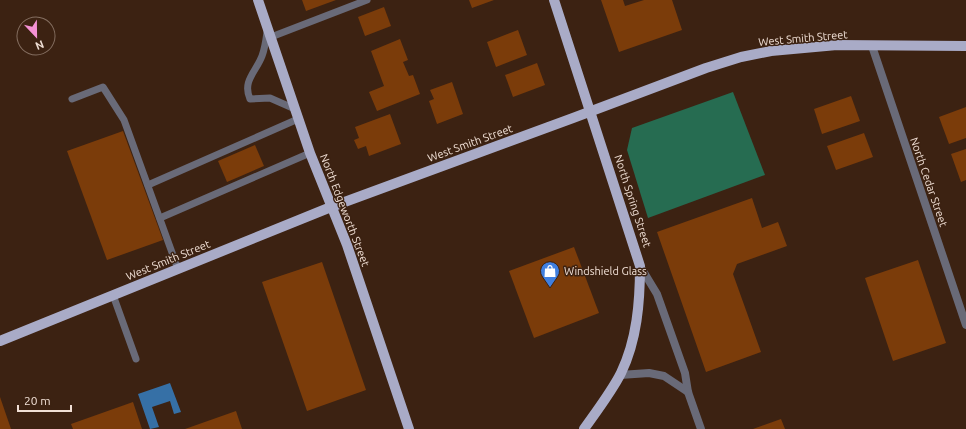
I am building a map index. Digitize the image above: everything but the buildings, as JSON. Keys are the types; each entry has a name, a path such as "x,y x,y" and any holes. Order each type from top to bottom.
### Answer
{"main road":[{"name":"North Edgeworth Street","path":"258,0 310,153 347,245 409,429"},
{"name":"North Spring Street","path":"554,0 640,266"},
{"name":"West Smith Street","path":"0,341 331,207 706,68 741,57 772,50 837,45 966,46"},
{"path":"584,429 620,374 628,357 637,323 640,266"}],"street":[{"name":"North Cedar Street","path":"872,46 966,325"},
{"name":"North Spring Street","path":"640,266 657,294 685,373 688,392 700,429"},
{"path":"620,374 649,373 664,376 688,392"}],"lane":[{"path":"271,37 367,0"},
{"path":"267,26 266,43 262,57 248,83 247,92 250,99 270,98 295,109"},
{"path":"72,99 104,87 124,120 178,269"},
{"path":"148,186 298,119"},
{"path":"160,218 310,153"},
{"path":"113,295 136,359"}],"green space":[{"path":"733,92 765,175 648,218 627,150 632,128"}],"water":[{"path":"170,383 181,412 174,414 170,401 152,407 159,427 150,429 138,394"}],"place":[{"name":"Windshield Glass","path":"550,288"}]}
